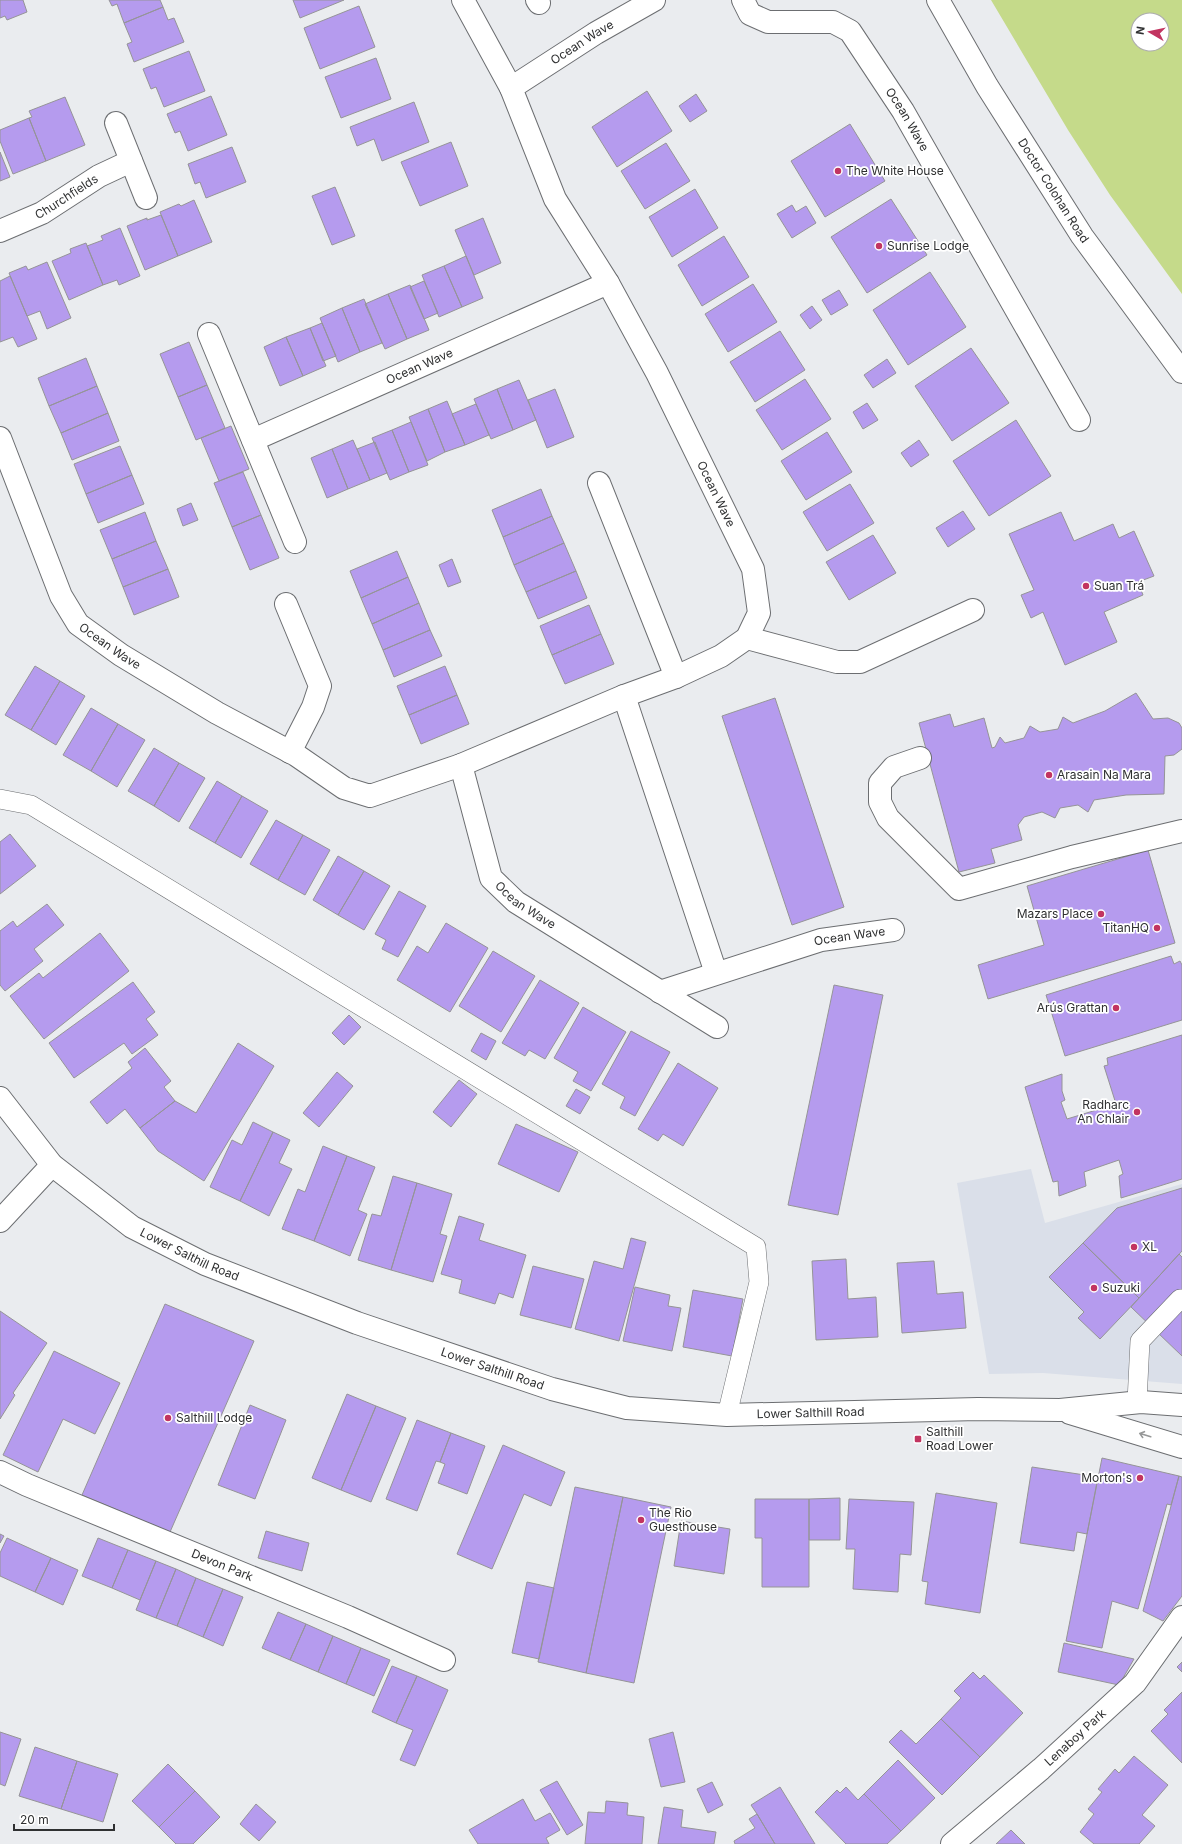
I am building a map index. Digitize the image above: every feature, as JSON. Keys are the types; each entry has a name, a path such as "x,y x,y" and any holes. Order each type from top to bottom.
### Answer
{"street":[{"name":"Ocean Wave","path":"0,438 6,468 61,596 78,624 121,655 217,713 290,752 344,788 370,796 461,765 624,696 676,677 721,656 747,638 759,613 753,569 657,373 608,283 555,199 511,88 463,0"},
{"name":"Ocean Wave","path":"511,88 596,33 654,0"},
{"name":"Ocean Wave","path":"743,0 750,14 768,22 833,22 850,31 903,110 1079,420"},
{"name":"Doctor Colohan Road","path":"938,0 987,86 1082,236 1182,372"},
{"path":"116,123 146,198"},
{"name":"Churchfields","path":"0,231 42,213 99,176 131,161"},
{"name":"Ocean Wave","path":"253,440 608,283"},
{"path":"209,334 295,542"},
{"path":"599,483 676,677"},
{"path":"286,604 320,686 313,707 290,752"},
{"path":"747,638 837,662 860,662 972,610"},
{"path":"624,696 716,973"},
{"path":"920,758 894,767 880,783 880,802 888,818 959,889 1072,857 1182,831"},
{"name":"Ocean Wave","path":"461,765 491,878 516,902 717,1028"},
{"name":"Ocean Wave","path":"660,992 821,940 892,930"},
{"name":"Lower Salthill Road","path":"0,1098 52,1165 132,1227 205,1264 357,1323 552,1389 627,1408 727,1415 978,1409 1060,1410 1138,1402 1182,1406"},
{"path":"0,1220 52,1165"},
{"name":"Lower Salthill Road","path":"1060,1410 1182,1447"},
{"name":"Devon Park","path":"0,1472 27,1485 348,1618 444,1660"},
{"name":"Lenaboy Park","path":"952,1844 1041,1769 1135,1683 1182,1617"}],"lane":[{"path":"0,799 31,805 756,1247 759,1282 727,1415"},
{"path":"1138,1402 1140,1341 1180,1299 1182,1299"}],"shaded area":[{"path":"1031,1169 1045,1223 1182,1184 1182,1384 1043,1373 989,1374 957,1183"}],"green space":[{"path":"991,0 1182,0 1182,294 1110,195 1068,130"}],"building":[{"path":"0,0 23,0 27,12 7,20 5,16 0,18"},
{"path":"109,0 160,0 163,7 124,23 117,4 112,6"},
{"path":"293,0 344,0 300,18"},
{"path":"359,6 375,47 320,69 304,28"},
{"path":"163,7 168,20 174,18 184,42 134,62 127,44 132,42 124,23"},
{"path":"189,51 205,91 164,107 156,87 151,89 143,69"},
{"path":"376,58 391,99 341,118 325,77"},
{"path":"647,91 672,131 617,167 592,127"},
{"path":"696,94 707,111 690,122 679,106"},
{"path":"211,96 227,135 188,151 180,131 175,133 167,114"},
{"path":"65,97 85,145 46,161 29,118 32,117 29,111"},
{"path":"414,102 429,142 382,161 374,139 357,146 350,127"},
{"path":"29,118 46,161 13,174 0,141 0,130"},
{"name":"The White House","path":"850,124 885,181 825,217 791,161"},
{"path":"451,142 468,186 420,206 401,162"},
{"path":"666,143 690,181 645,209 621,171"},
{"path":"232,147 246,182 206,198 200,182 195,184 188,164"},
{"path":"0,152 10,177 0,181"},
{"path":"335,187 355,236 332,245 312,196"},
{"path":"695,189 718,228 672,257 649,217"},
{"name":"Sunrise Lodge","path":"891,199 927,255 867,293 831,237"},
{"path":"194,200 212,242 178,256 160,212 179,204 181,206"},
{"path":"792,205 796,212 806,206 816,223 792,238 777,214"},
{"path":"161,215 178,256 145,270 127,226 147,218 147,220"},
{"path":"483,218 501,263 474,275 455,230"},
{"path":"120,228 140,276 119,285 117,280 103,285 87,246 103,240 101,236"},
{"path":"724,236 749,277 702,306 678,265"},
{"path":"86,243 103,285 69,300 52,261 71,253 70,249"},
{"path":"466,256 483,298 462,307 444,266"},
{"path":"47,262 71,318 47,329 40,311 27,316 9,273 26,266 28,270"},
{"path":"444,266 462,307 439,317 422,275"},
{"path":"930,272 966,327 908,365 873,310"},
{"path":"10,276 37,339 18,347 13,337 0,342 0,281"},
{"path":"424,281 438,313 424,319 410,287"},
{"path":"753,284 777,322 728,352 705,314"},
{"path":"410,285 429,330 407,339 388,294"},
{"path":"839,290 848,305 831,315 822,300"},
{"path":"388,294 407,339 385,349 365,304"},
{"path":"364,299 382,343 360,352 342,308"},
{"path":"812,306 822,320 810,329 800,315"},
{"path":"342,308 360,352 338,362 320,318"},
{"path":"322,323 336,356 323,361 310,328"},
{"path":"310,328 326,366 303,376 286,337"},
{"path":"780,331 805,370 755,402 730,362"},
{"path":"286,337 303,376 280,386 264,347"},
{"path":"189,342 207,385 178,397 160,354"},
{"path":"971,348 1009,403 952,441 915,386"},
{"path":"86,358 97,386 49,406 38,378"},
{"path":"887,359 896,373 873,388 864,375"},
{"path":"805,379 831,419 782,450 756,410"},
{"path":"519,380 536,420 513,430 497,389"},
{"path":"207,385 225,428 196,440 178,397"},
{"path":"97,386 108,413 61,433 49,406"},
{"path":"497,389 513,430 491,439 474,399"},
{"path":"555,389 574,437 547,448 528,400"},
{"path":"447,401 465,445 445,452 428,409"},
{"path":"867,403 878,420 863,429 853,412"},
{"path":"476,404 489,435 465,445 452,414"},
{"path":"428,409 445,452 427,461 409,417"},
{"path":"108,413 119,441 72,460 61,433"},
{"path":"1016,420 1051,476 989,516 953,461"},
{"path":"411,422 428,465 409,472 392,430"},
{"path":"231,426 249,469 219,481 201,438"},
{"path":"392,430 409,472 390,480 372,438"},
{"path":"827,432 852,472 806,500 781,461"},
{"path":"353,440 370,480 348,489 332,449"},
{"path":"919,440 929,455 911,467 901,453"},
{"path":"375,442 387,473 370,480 357,449"},
{"path":"120,446 132,475 86,494 74,464"},
{"path":"332,449 348,489 327,498 311,458"},
{"path":"243,472 261,515 232,527 214,483"},
{"path":"132,475 144,504 98,523 86,494"},
{"path":"850,484 874,523 827,551 803,512"},
{"path":"541,489 552,516 503,537 492,510"},
{"path":"191,503 198,520 183,526 177,509"},
{"path":"963,511 975,529 948,547 936,528"},
{"path":"145,512 156,541 112,559 100,530"},
{"name":"Suan Trá","path":"1061,512 1074,541 1113,524 1119,538 1134,531 1154,576 1138,582 1143,595 1104,612 1117,642 1065,665 1043,612 1031,618 1021,595 1034,590 1009,534"},
{"path":"261,515 279,558 250,570 232,527"},
{"path":"552,516 564,543 514,565 503,537"},
{"path":"873,535 896,573 849,600 826,562"},
{"path":"156,541 168,569 123,587 112,559"},
{"path":"564,543 576,571 526,592 514,565"},
{"path":"397,551 408,577 361,598 350,571"},
{"path":"452,559 461,582 448,587 439,565"},
{"path":"168,569 179,597 134,615 123,587"},
{"path":"576,571 587,598 538,619 526,592"},
{"path":"408,577 419,603 372,624 361,598"},
{"path":"419,603 430,630 383,650 372,624"},
{"path":"589,605 601,634 552,655 540,626"},
{"path":"430,630 442,656 394,677 383,650"},
{"path":"601,634 614,664 565,684 552,655"},
{"path":"35,666 60,681 31,730 5,715"},
{"path":"445,666 457,695 409,715 397,686"},
{"path":"60,681 85,696 56,745 31,730"},
{"name":"Arasain Na Mara","path":"1136,693 1153,719 1168,718 1179,723 1182,728 1182,749 1174,755 1165,756 1164,794 1126,795 1094,800 1088,812 1078,805 1060,808 1055,818 1042,812 1024,817 1018,825 1022,840 991,849 995,863 959,872 919,723 950,714 954,727 984,718 992,748 995,747 1000,737 1005,743 1024,738 1030,726 1040,732 1058,729 1063,717 1073,723 1105,711"},
{"path":"457,695 469,724 421,744 409,715"},
{"path":"775,698 844,907 792,925 722,716"},
{"path":"91,708 118,724 91,771 63,755"},
{"path":"118,724 145,740 117,787 91,771"},
{"path":"154,748 179,763 154,806 128,791"},
{"path":"179,763 205,778 179,822 154,806"},
{"path":"217,781 242,796 215,843 189,828"},
{"path":"242,796 268,811 241,858 215,843"},
{"path":"276,820 303,835 278,880 250,864"},
{"path":"10,834 36,866 0,894 0,842"},
{"path":"303,835 330,850 305,895 278,880"},
{"name":"Mazars Place","path":"1148,850 1175,943 988,999 978,965 1044,945 1027,886"},
{"path":"338,856 364,871 338,915 313,900"},
{"path":"364,871 390,886 364,930 338,915"},
{"path":"399,891 426,906 398,957 382,949 386,940 375,934"},
{"path":"47,904 64,925 34,949 43,961 5,991 0,985 0,931 13,921 17,927"},
{"path":"446,923 488,948 450,1012 397,980 417,946 428,953"},
{"path":"100,933 129,971 44,1039 10,996 39,973 43,978"},
{"path":"493,951 535,976 501,1032 459,1006"},
{"name":"Arús Grattan","path":"1171,956 1174,964 1180,961 1182,965 1182,1020 1065,1056 1046,995"},
{"path":"540,980 579,1003 545,1059 529,1050 525,1056 502,1043"},
{"path":"133,982 155,1012 146,1019 158,1035 132,1054 124,1043 74,1078 49,1043"},
{"path":"834,985 883,995 838,1215 788,1205"},
{"path":"583,1007 626,1032 591,1091 573,1081 578,1072 554,1058"},
{"path":"349,1015 361,1027 344,1045 332,1033"},
{"path":"631,1031 670,1052 635,1116 620,1108 625,1097 602,1084"},
{"path":"481,1033 496,1041 486,1060 471,1051"},
{"name":"Radharc An Chlair","path":"1182,1035 1182,1179 1121,1198 1119,1176 1123,1174 1119,1160 1084,1172 1086,1186 1059,1196 1058,1181 1053,1182 1025,1087 1062,1074 1062,1091 1065,1100 1061,1102 1067,1119 1116,1104 1104,1066 1108,1065 1107,1058"},
{"path":"238,1043 274,1066 204,1181 158,1151 140,1128 175,1101 196,1113"},
{"path":"145,1048 171,1081 164,1087 175,1101 140,1128 125,1109 107,1124 90,1102 132,1068 128,1062"},
{"path":"678,1063 718,1088 683,1146 663,1134 658,1141 638,1129"},
{"path":"337,1072 353,1086 319,1127 303,1113"},
{"path":"459,1080 477,1094 451,1127 433,1112"},
{"path":"576,1089 590,1097 580,1114 566,1106"},
{"path":"253,1122 273,1132 240,1201 210,1187 232,1140 242,1145"},
{"path":"516,1124 578,1152 559,1192 498,1164"},
{"path":"273,1132 290,1140 279,1163 292,1169 269,1216 240,1201"},
{"path":"323,1146 347,1156 314,1241 282,1229 298,1189 305,1192"},
{"path":"347,1156 375,1167 358,1210 367,1214 350,1256 314,1241"},
{"path":"393,1176 417,1183 391,1270 358,1260 372,1214 381,1216"},
{"path":"417,1183 452,1194 440,1234 447,1236 433,1282 391,1270"},
{"name":"XL","path":"1182,1188 1182,1251 1139,1298 1083,1243 1117,1208"},
{"path":"459,1216 484,1224 479,1240 526,1255 513,1298 499,1293 495,1304 459,1293 462,1280 441,1274"},
{"path":"631,1238 646,1242 619,1341 575,1329 594,1261 623,1269"},
{"name":"Suzuki","path":"1083,1243 1139,1298 1100,1339 1078,1318 1084,1312 1049,1277"},
{"path":"1179,1254 1182,1257 1182,1356 1131,1307"},
{"path":"846,1259 848,1299 876,1297 878,1337 816,1340 812,1261"},
{"path":"934,1261 937,1294 963,1292 966,1328 902,1333 897,1263"},
{"path":"533,1266 584,1279 571,1328 520,1315"},
{"path":"635,1287 670,1295 668,1306 681,1308 672,1351 623,1341"},
{"path":"693,1290 743,1299 732,1356 683,1347"},
{"name":"Salthill Lodge","path":"165,1304 254,1341 170,1532 82,1495"},
{"path":"0,1311 47,1343 13,1393 15,1395 0,1419"},
{"path":"54,1351 120,1383 95,1434 63,1419 38,1472 3,1455"},
{"path":"347,1394 376,1406 341,1490 312,1478"},
{"path":"250,1405 286,1420 255,1499 218,1485"},
{"path":"376,1406 406,1418 371,1502 341,1490"},
{"path":"417,1420 451,1433 440,1462 436,1461 417,1511 386,1499"},
{"path":"451,1433 485,1446 467,1494 438,1483 445,1464 440,1462"},
{"path":"503,1445 565,1472 551,1506 524,1494 492,1569 457,1554"},
{"path":"1102,1458 1179,1476 1171,1505 1167,1504 1138,1609 1112,1601 1102,1648 1066,1641"},
{"path":"1032,1467 1098,1477 1087,1534 1077,1532 1074,1551 1020,1543"},
{"path":"1179,1476 1182,1477 1182,1596 1163,1621 1143,1611"},
{"path":"575,1487 623,1497 586,1673 538,1662"},
{"path":"936,1493 997,1503 980,1613 925,1604 928,1582 922,1581"},
{"path":"623,1497 671,1507 634,1683 586,1673"},
{"path":"840,1498 840,1540 809,1540 809,1499"},
{"path":"755,1499 809,1499 809,1587 762,1587 762,1538 755,1538"},
{"path":"849,1499 914,1502 911,1555 900,1554 898,1592 853,1589 855,1549 846,1549"},
{"path":"681,1521 730,1529 724,1574 674,1566"},
{"path":"266,1531 309,1543 302,1571 258,1558"},
{"path":"0,1534 4,1536 0,1543"},
{"path":"7,1538 51,1558 35,1592 0,1576 0,1553"},
{"path":"98,1538 128,1550 112,1588 82,1576"},
{"path":"128,1550 156,1561 140,1600 112,1588"},
{"path":"51,1558 78,1570 63,1605 35,1592"},
{"path":"156,1561 176,1569 156,1618 136,1610"},
{"path":"176,1569 196,1578 177,1626 156,1618"},
{"path":"196,1578 223,1589 203,1637 177,1626"},
{"path":"527,1582 554,1588 539,1659 512,1653"},
{"path":"223,1589 243,1597 223,1646 203,1637"},
{"path":"278,1612 306,1624 290,1660 262,1648"},
{"path":"306,1624 333,1636 318,1672 290,1660"},
{"path":"333,1636 361,1648 346,1684 318,1672"},
{"path":"1064,1643 1134,1659 1119,1685 1058,1672"},
{"path":"361,1648 390,1660 374,1696 346,1684"},
{"path":"1182,1662 1182,1672 1177,1667"},
{"path":"392,1666 417,1676 396,1723 372,1712"},
{"path":"973,1672 980,1679 984,1675 1023,1713 980,1757 941,1719 961,1698 954,1691"},
{"path":"417,1676 448,1690 415,1766 400,1760 413,1730 396,1723"},
{"path":"1182,1692 1182,1763 1151,1731 1168,1714 1164,1710"},
{"path":"941,1719 980,1757 942,1795 889,1742 901,1730 916,1744"},
{"path":"0,1732 21,1739 5,1786 0,1784"},
{"path":"673,1732 685,1782 661,1787 649,1739"},
{"path":"35,1747 77,1761 61,1809 19,1796"},
{"path":"1134,1756 1168,1785 1142,1815 1155,1826 1139,1844 1094,1844 1080,1832 1094,1814 1088,1809 1102,1792 1098,1789 1115,1769 1119,1773"},
{"path":"898,1760 935,1798 901,1831 864,1794"},
{"path":"77,1761 118,1774 103,1822 61,1809"},
{"path":"168,1764 195,1791 159,1827 132,1801"},
{"path":"557,1781 583,1825 567,1835 540,1790"},
{"path":"712,1782 723,1805 708,1813 697,1789"},
{"path":"780,1787 815,1844 775,1844 751,1805"},
{"path":"846,1787 858,1800 864,1794 901,1831 887,1844 846,1844 815,1812 837,1790 840,1793"},
{"path":"195,1791 220,1817 193,1844 176,1844 159,1827"},
{"path":"523,1799 535,1821 550,1813 560,1830 546,1838 549,1844 478,1844 469,1830"},
{"path":"606,1801 628,1803 627,1815 644,1817 642,1844 585,1844 588,1812 605,1813"},
{"path":"256,1804 276,1822 259,1841 240,1824"},
{"path":"664,1807 683,1810 681,1827 716,1832 714,1844 658,1844"},
{"path":"757,1814 775,1844 735,1844 734,1841 755,1828 749,1819"},
{"path":"1011,1830 1025,1844 996,1844"}],"place":[{"name":"The White House","path":"838,171"},
{"name":"Sunrise Lodge","path":"879,246"},
{"name":"Suan Trá","path":"1086,586"},
{"name":"Arasain Na Mara","path":"1049,775"},
{"name":"Mazars Place","path":"1101,914"},
{"name":"TitanHQ","path":"1157,928"},
{"name":"Arús Grattan","path":"1116,1008"},
{"name":"Radharc An Chlair","path":"1137,1112"},
{"name":"XL","path":"1134,1247"},
{"name":"Suzuki","path":"1094,1288"},
{"name":"Salthill Lodge","path":"168,1418"},
{"name":"Salthill Road Lower","path":"918,1439"},
{"name":"Morton's","path":"1140,1478"},
{"name":"The Rio Guesthouse","path":"641,1520"}]}
